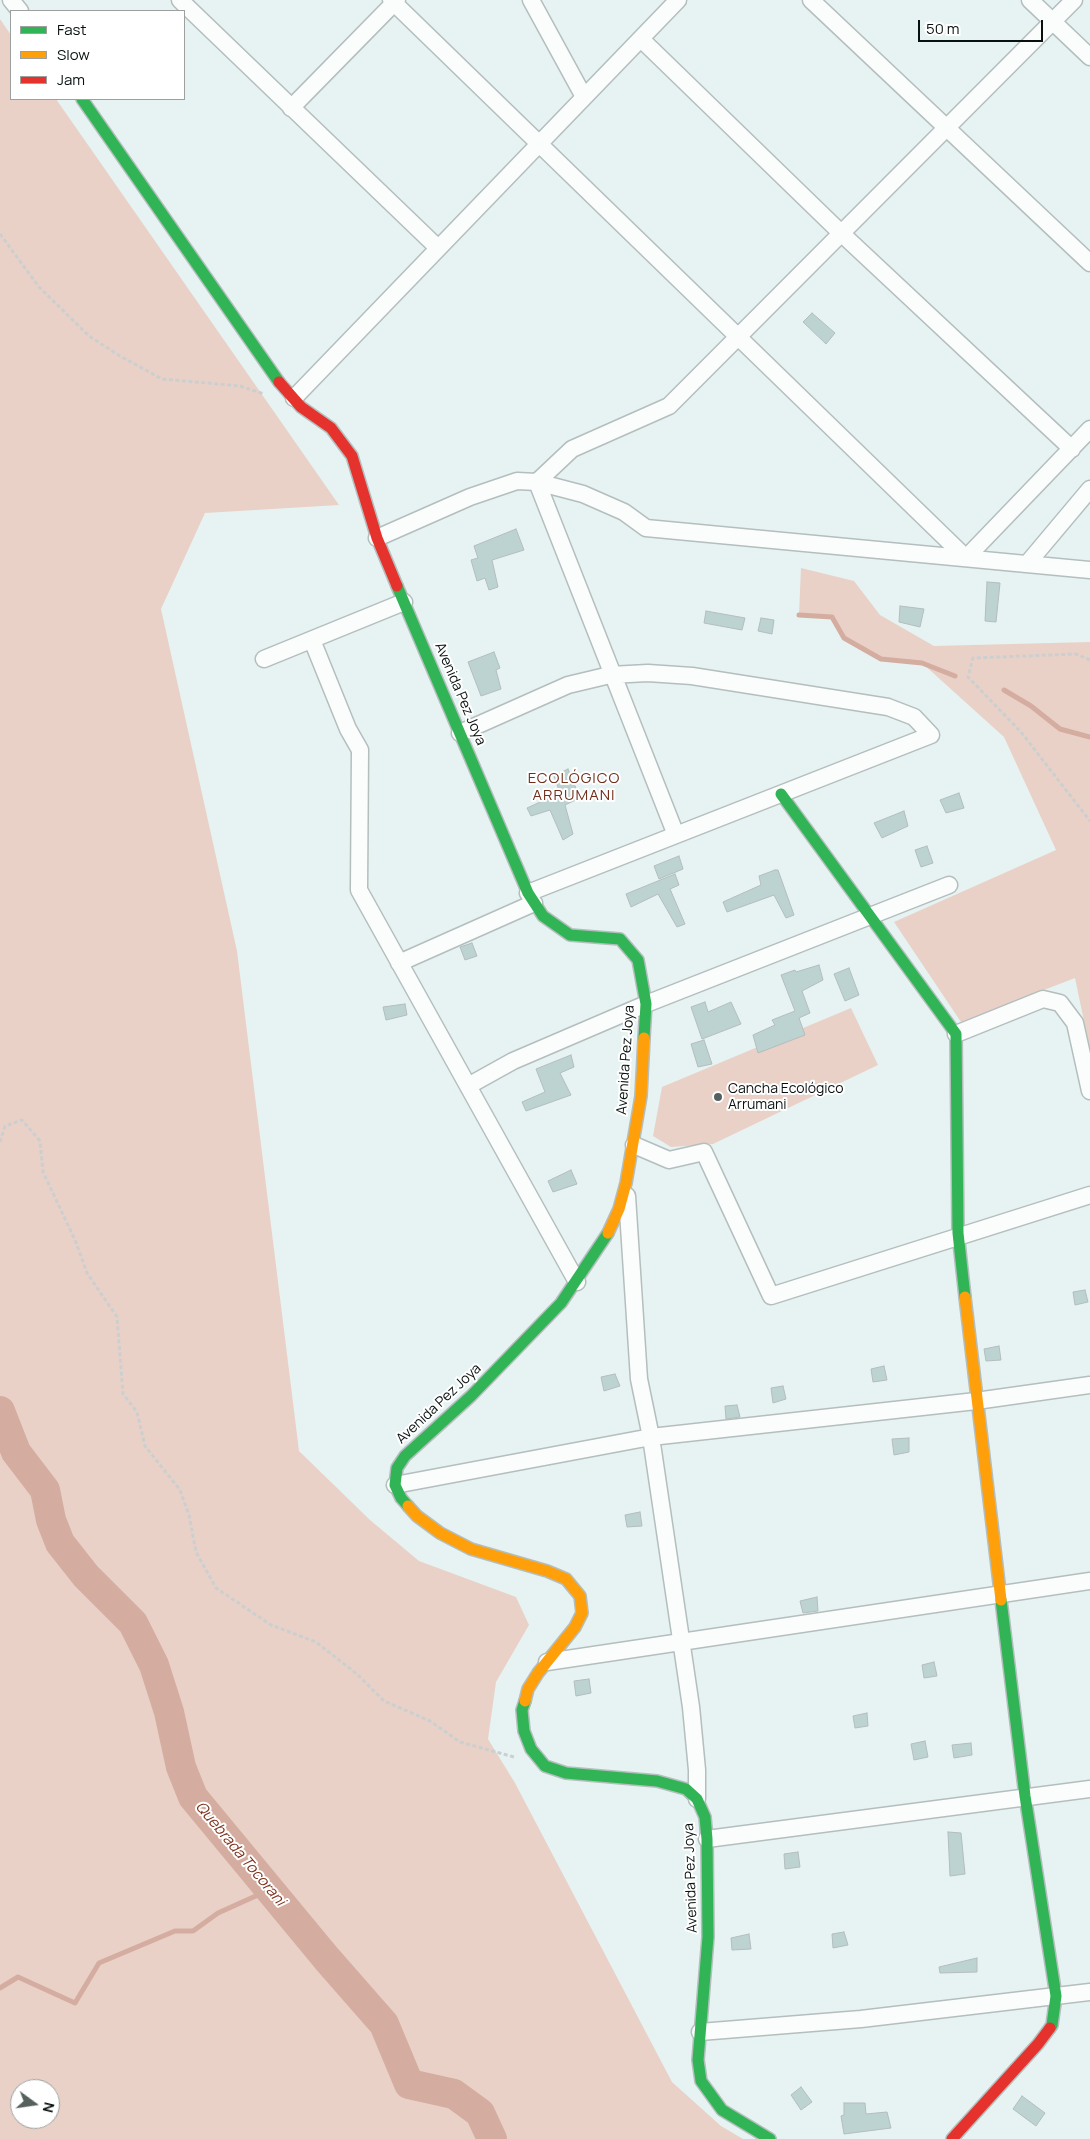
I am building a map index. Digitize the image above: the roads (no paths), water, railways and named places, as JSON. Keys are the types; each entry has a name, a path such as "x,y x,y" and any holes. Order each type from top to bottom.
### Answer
{"street":[{"path":"11,0 19,10"},
{"path":"180,0 438,248"},
{"path":"531,0 584,97"},
{"path":"294,398 678,0"},
{"path":"811,0 1090,263"},
{"path":"1030,0 1090,57"},
{"path":"537,482 572,449 669,406 1074,0"},
{"path":"292,108 394,1 966,558"},
{"path":"641,38 841,233 1072,449"},
{"name":"Avenida Pez Joya","path":"83,100 278,380 301,407 331,428 352,456 377,538 531,898 543,916 570,936 620,939 638,960 646,1004 641,1096 626,1183 619,1209 606,1239 561,1303 471,1396 405,1456 398,1468 395,1485"},
{"path":"966,558 1090,429"},
{"path":"377,538 470,497 517,480 537,482 583,494 624,512 646,528 1090,570"},
{"path":"537,482 676,834"},
{"path":"1027,564 1090,489"},
{"path":"264,660 404,602"},
{"path":"312,640 348,729 360,750 359,890 577,1282"},
{"path":"399,963 531,898 676,834 931,735 914,717 888,707 692,676 648,673 612,674 568,685 460,733"},
{"path":"781,794 956,1034 958,1237 976,1401 1025,1796 1056,1996 1052,2025 1038,2044 952,2139"},
{"path":"468,1086 512,1060 646,1004 949,885"},
{"path":"956,1034 1043,998 1060,1003 1076,1023 1090,1090"},
{"path":"634,1145 669,1160 704,1152 771,1296 1090,1195"},
{"path":"626,1183 639,1379 650,1437 680,1640 692,1707 697,1770 697,1798"},
{"path":"697,1798 686,1789 657,1781 566,1773 545,1766 530,1749 524,1731 522,1710 528,1689 575,1627 582,1613 580,1596 566,1579 547,1571 471,1549 440,1533 417,1516 401,1498 395,1485 650,1437 976,1401 1090,1385"},
{"path":"547,1662 680,1640 1090,1580"},
{"path":"707,1839 1090,1789"},
{"name":"Avenida Pez Joya","path":"697,1798 705,1817 707,1839 708,1937 698,2060 701,2081 722,2110 770,2139"},
{"path":"700,2032 861,2019 1090,1992"}],"waterway":[{"path":"799,615 832,617 844,638 881,659 922,663 955,676"},
{"path":"1004,690 1031,706 1060,729 1090,737"},
{"name":"Quebrada Tocorani","path":"0,1411 16,1452 45,1490 51,1520 60,1543 86,1576 133,1623 154,1665 169,1712 181,1767 193,1797 327,1959 384,2024 409,2084 454,2094 480,2113 492,2139"},
{"path":"0,1988 18,1977 75,2003 99,1963 175,1931 193,1931 218,1913 269,1890"}],"place":[{"name":"Cancha Ecológico Arrumani","path":"718,1097"}],"district":[{"name":"ECOLÓGICO ARRUMANI","path":"574,788"}]}
